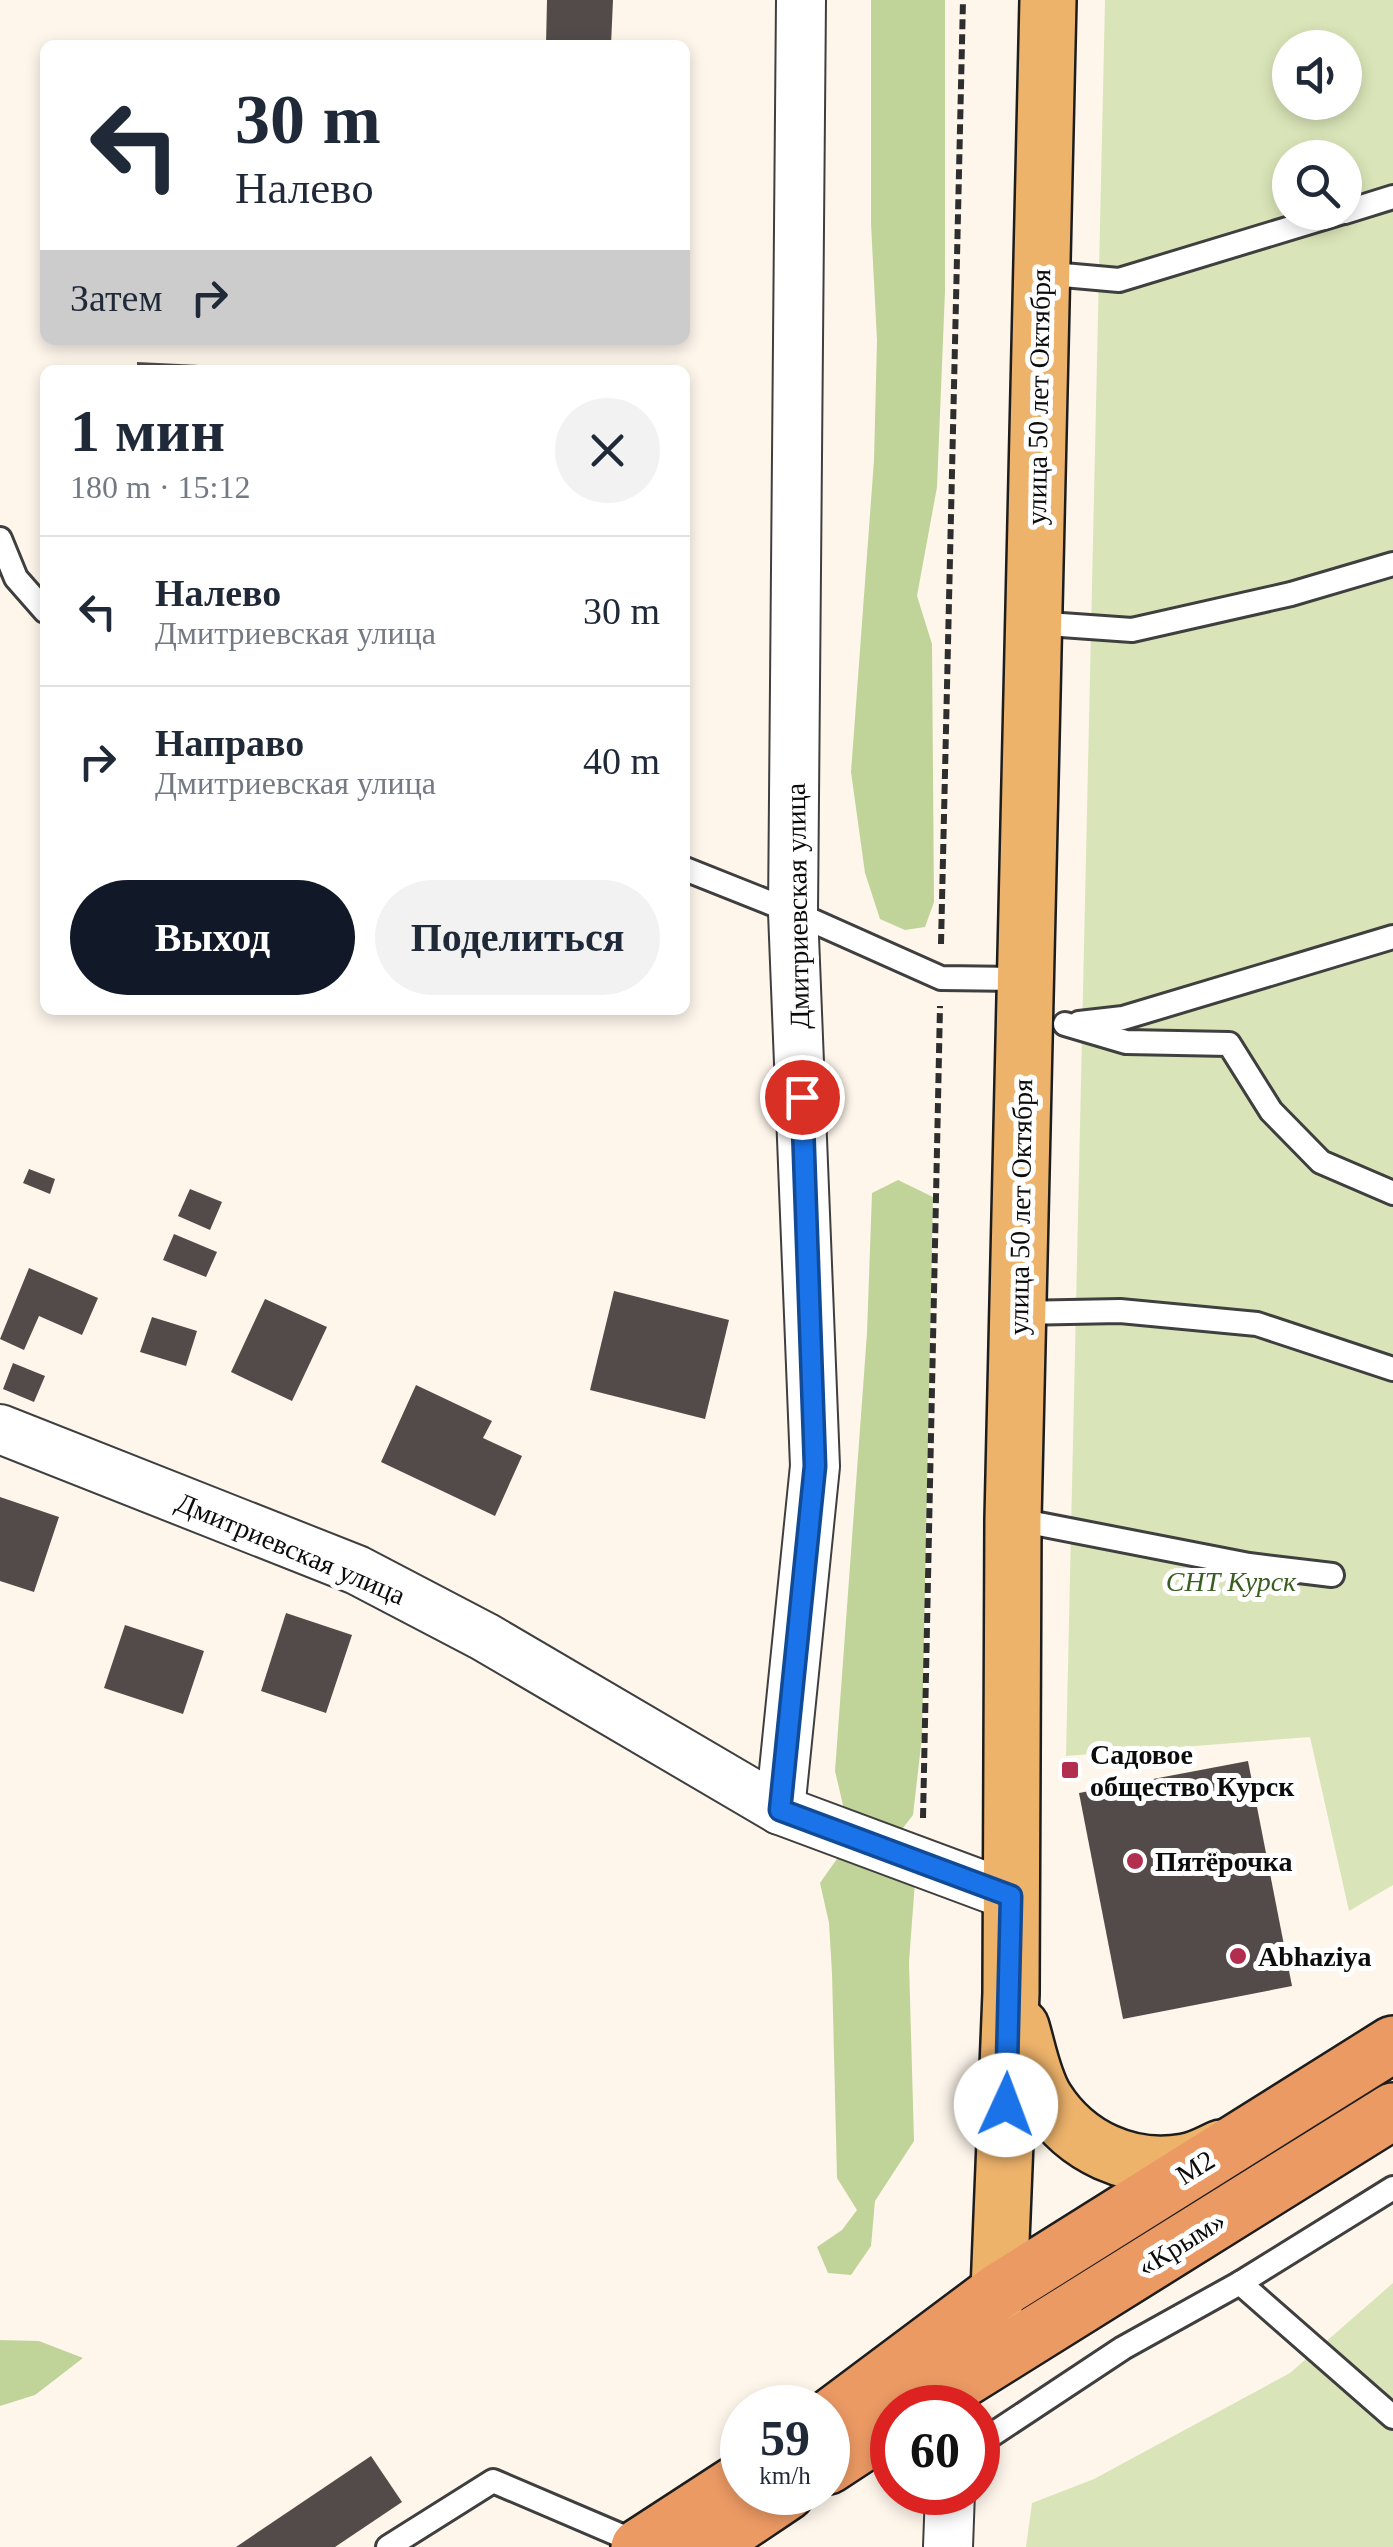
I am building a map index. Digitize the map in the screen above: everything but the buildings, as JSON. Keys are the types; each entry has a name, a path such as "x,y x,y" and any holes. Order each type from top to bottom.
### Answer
{"highway":[{"name":"М2","path":"850,2403 999,2291 1393,2044"},
{"name":"«Крым»","path":"974,2385 1393,2111"},
{"path":"641,2546 720,2494"},
{"path":"704,2547 752,2515"}],"main road":[{"name":"улица 50 лет Октября","path":"968,2385 999,2291 1011,1994 1018,1313 1038,1011 1034,623 1048,0"},
{"path":"1011,1994 1044,2098 1068,2129 1101,2152 1144,2165 1188,2162 1229,2145"}],"street":[{"name":"Дмитриевская улица","path":"780,1810 815,1466 792,912 801,0"},
{"name":"Дмитриевская улица","path":"0,1429 358,1570 485,1637 780,1810 1011,1896"},
{"path":"948,2547 949,2515"}],"lane":[{"path":"1362,206 1393,197"},
{"path":"1041,273 1120,280 1285,230"},
{"path":"0,539 16,578 40,605"},
{"path":"1034,623 1132,630 1290,594 1393,564"},
{"path":"690,871 941,978 1126,1042 1229,1044 1271,1110 1321,1162 1393,1193"},
{"path":"1038,1011 1123,1018 1393,938"},
{"path":"1018,1313 1120,1310 1257,1324 1393,1369"},
{"path":"1013,1519 1250,1565 1332,1575"},
{"path":"1000,2429 1122,2348 1240,2282 1393,2188"},
{"path":"1240,2282 1393,2417"},
{"path":"388,2547 493,2481 641,2546"}],"path":[{"path":"922,1865 963,0"}],"green space":[{"path":"871,0 945,0 945,291 937,487 917,596 932,644 934,902 925,927 905,930 880,919 865,873 851,772 874,460 877,340 871,224"},
{"name":"СНТ Курск","path":"1105,0 1393,0 1393,1885 1349,1911 1310,1737 1066,1756"},
{"path":"898,1180 933,1197 922,1737 913,1815 896,1837 846,1818 835,1771 867,1333 872,1193"},
{"path":"839,1856 915,1882 909,1962 914,2141 875,2201 871,2246 851,2275 828,2273 817,2247 842,2230 857,2210 837,2178 832,1973 829,1923 820,1883"},
{"path":"1393,2283 1393,2547 1026,2547 1032,2503 1094,2479 1290,2373"},
{"path":"0,2340 39,2341 83,2358 35,2395 0,2406"}],"place":[{"name":"Садовое общество Курск","path":"1070,1770"},
{"name":"Пятёрочка","path":"1135,1861"},
{"name":"Abhaziya","path":"1238,1956"}],"route":[{"path":"802,1097 815,1466 780,1810 1011,1896 1006,2105"}]}
